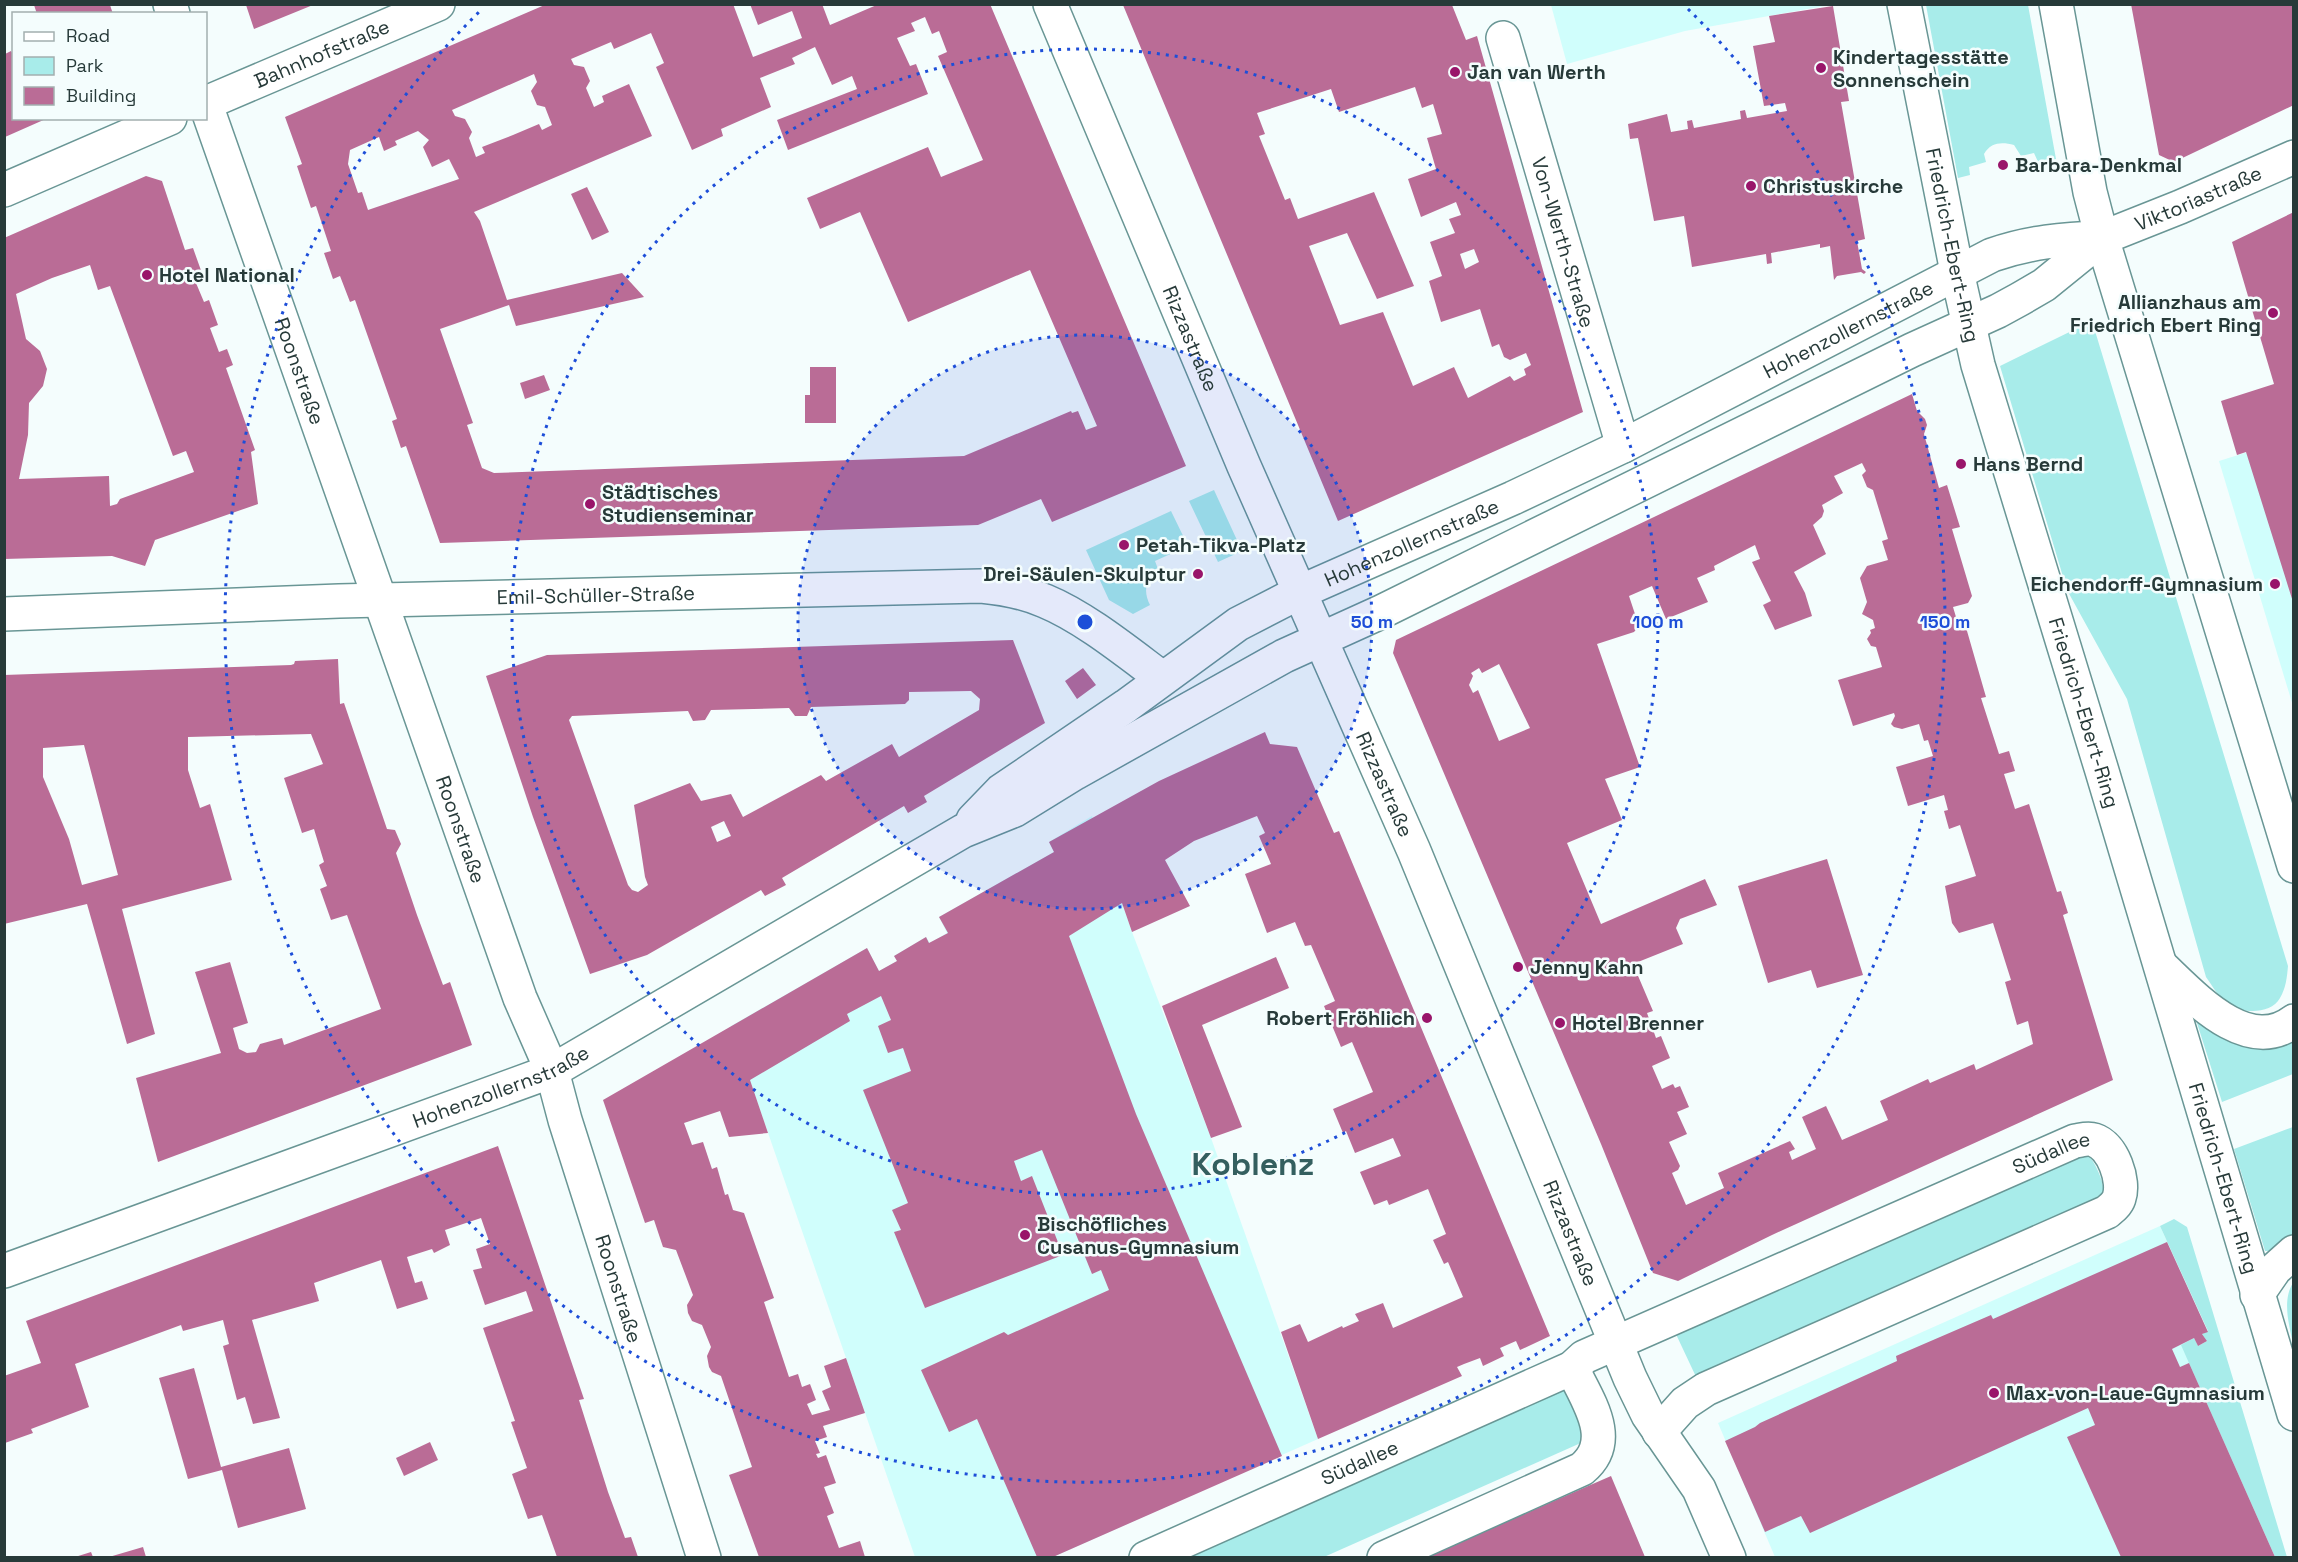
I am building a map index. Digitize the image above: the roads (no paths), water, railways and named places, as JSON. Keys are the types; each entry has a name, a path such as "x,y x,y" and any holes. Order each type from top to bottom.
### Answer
{"street":[{"name":"Bahnhofstraße","path":"207,104 438,4"},
{"name":"Rizzastraße","path":"1050,4 1244,466 1414,851 1641,1403 1699,1489 1729,1557"},
{"name":"Friedrich-Ebert-Ring","path":"1904,4 1957,272 1978,365 2294,1414"},
{"path":"2056,4 2089,183 2102,238 2294,866"},
{"name":"Von-Werth-Straße","path":"1503,38 1623,446"},
{"name":"Roonstraße","path":"207,107 520,998 552,1071 572,1142 704,1557"},
{"path":"4,190 165,120"},
{"name":"Viktoriastraße","path":"2102,238 2294,157"},
{"name":"Hohenzollernstraße","path":"963,831 1001,791 1110,717 1238,624 1300,592 1513,498 1623,446 1992,255 2030,243 2066,238 2102,238"},
{"name":"Hohenzollernstraße","path":"4,1271 552,1071 963,831 1014,810 1075,772 1284,656 1322,640 1896,358 1998,311 2044,285 2102,238"},
{"name":"Emil-Schüller-Straße","path":"4,614 339,601 981,586 1016,591 1048,602 1091,628 1162,678"},
{"path":"2159,965 2198,1001 2225,1021 2248,1031 2269,1032 2294,1021"},
{"name":"Südallee","path":"1146,1557 1572,1368 1584,1357 2076,1141 2097,1140 2109,1152 2121,1188 2116,1204 2107,1212 1706,1389 1680,1408 1659,1432"},
{"path":"2257,1295 2275,1269 2294,1252"},
{"path":"1384,1557 1582,1469 1589,1463 1596,1453 1600,1432 1572,1368"}],"place":[{"name":"Kindertagesstätte Sonnenschein","path":"1821,68"},
{"name":"Jan van Werth","path":"1455,72"},
{"name":"Barbara-Denkmal","path":"2003,165"},
{"name":"Christuskirche","path":"1751,186"},
{"name":"Hotel National","path":"147,275"},
{"name":"Allianzhaus am Friedrich Ebert Ring","path":"2273,313"},
{"name":"Hans Bernd","path":"1961,464"},
{"name":"Städtisches Studienseminar","path":"590,504"},
{"name":"Petah-Tikva-Platz","path":"1124,545"},
{"name":"Drei-Säulen-Skulptur","path":"1198,574"},
{"name":"Eichendorff-Gymnasium","path":"2275,584"},
{"name":"Jenny Kahn","path":"1518,967"},
{"name":"Robert Fröhlich","path":"1427,1018"},
{"name":"Hotel Brenner","path":"1560,1023"},
{"name":"Bischöfliches Cusanus-Gymnasium","path":"1025,1235"},
{"name":"Max-von-Laue-Gymnasium","path":"1994,1393"}],"district":[{"name":"Koblenz","path":"1253,1164"}]}
